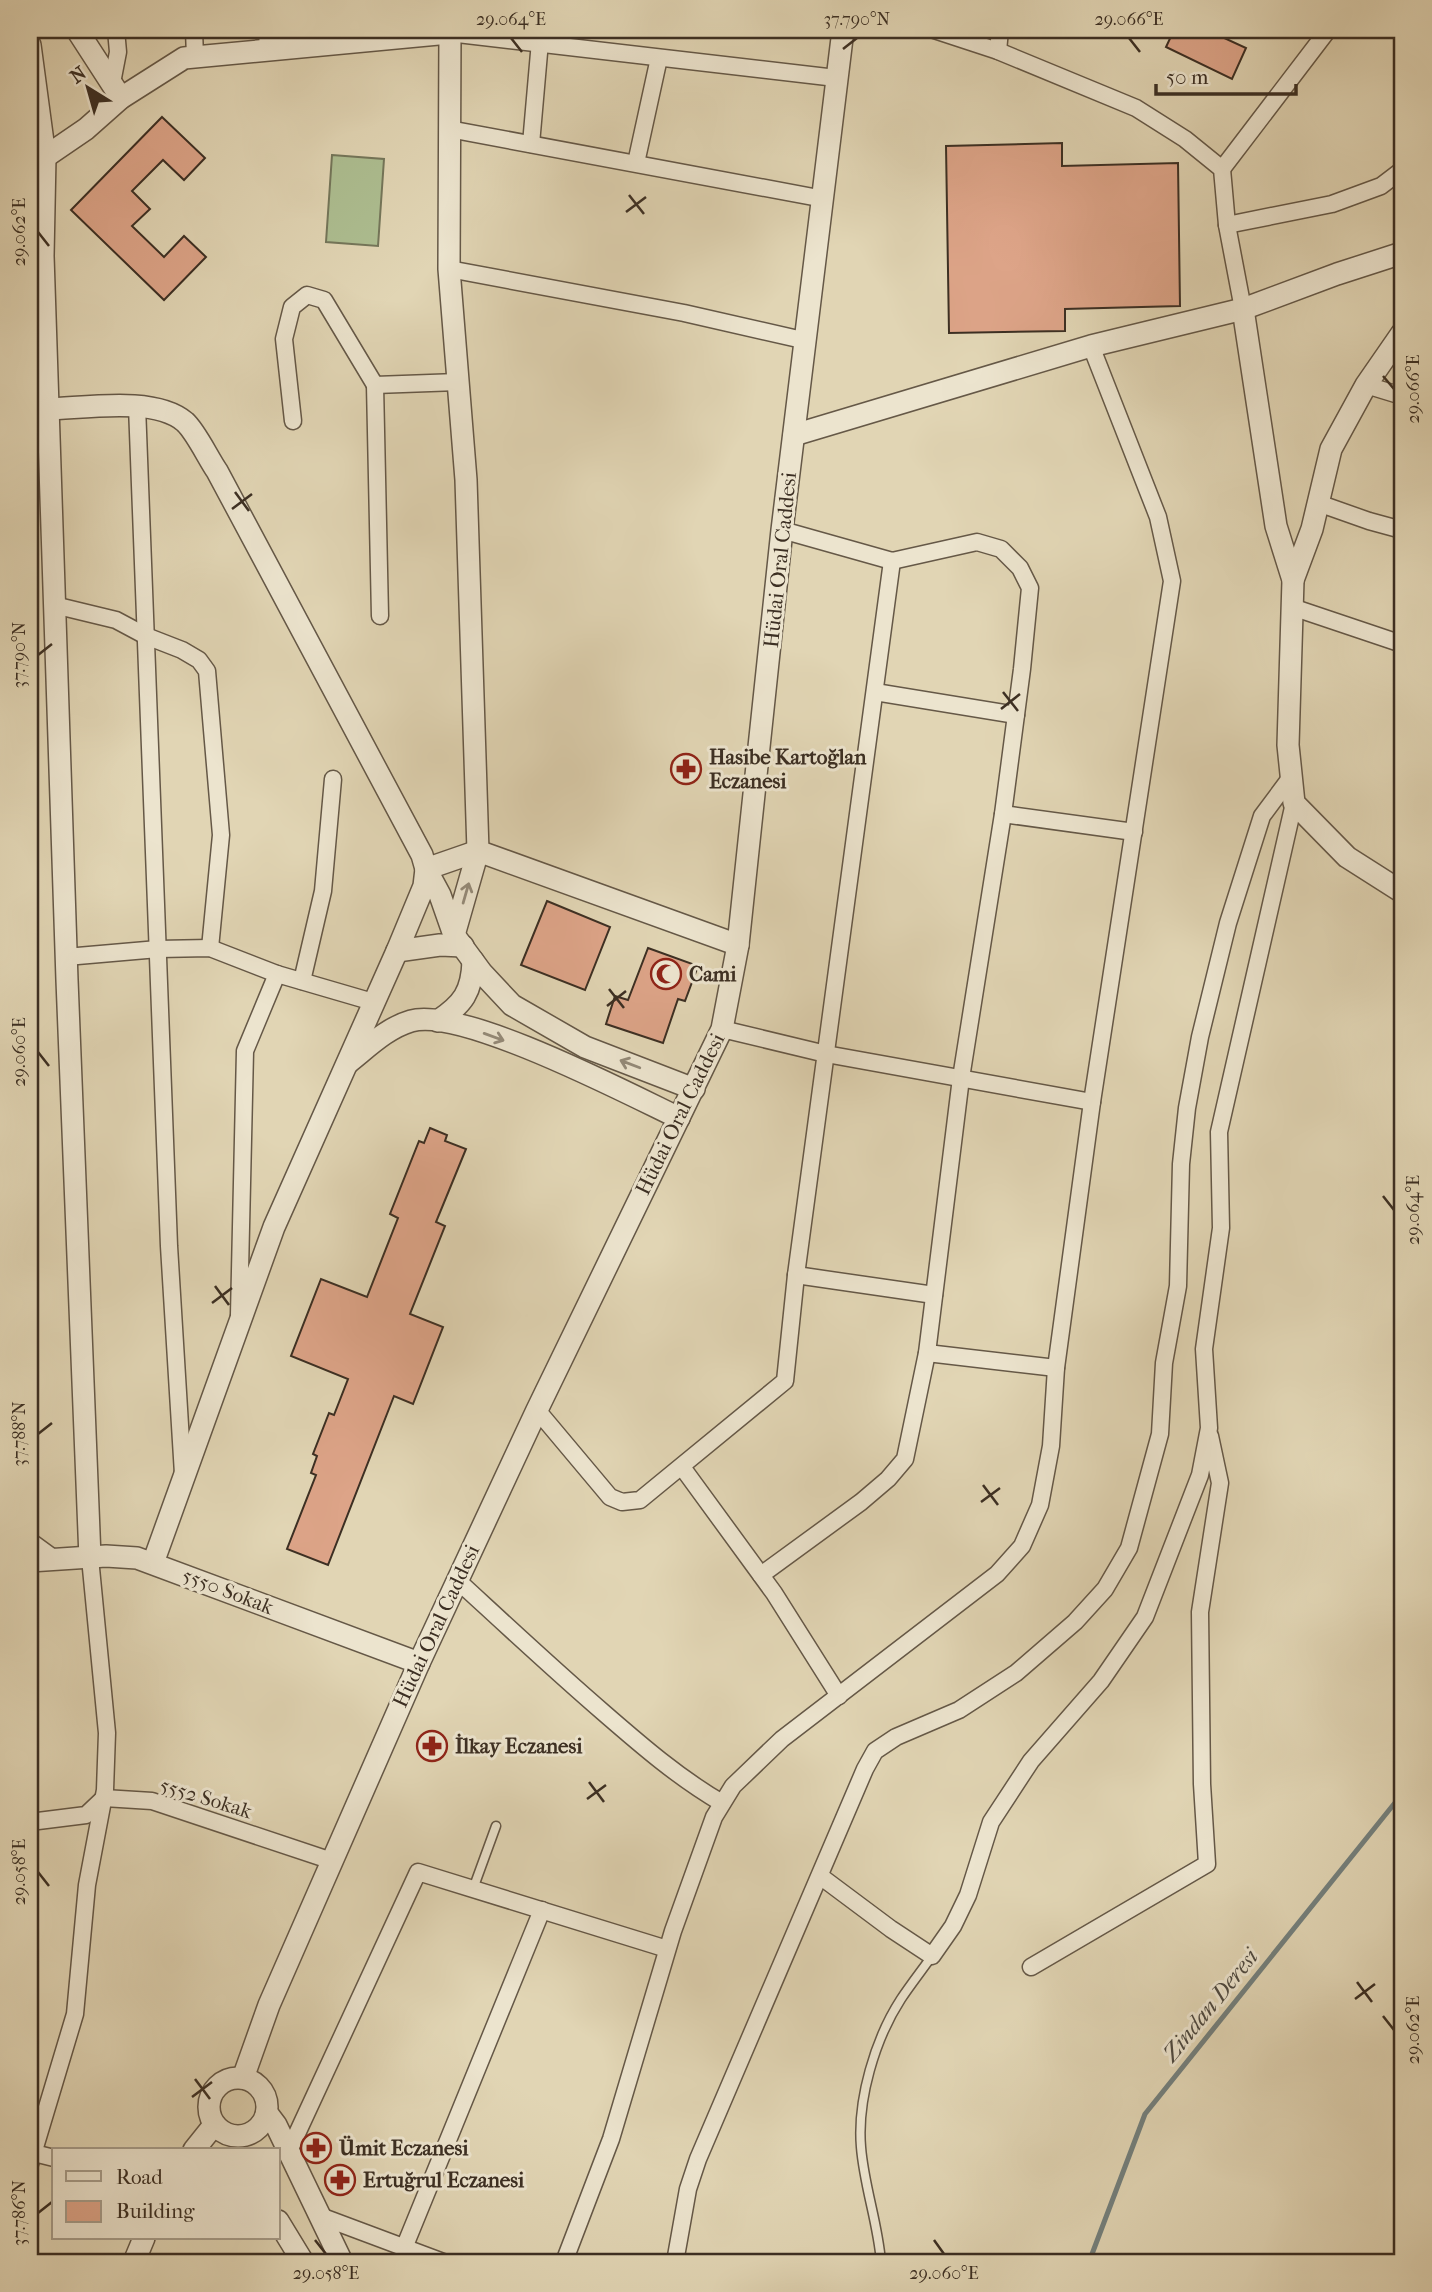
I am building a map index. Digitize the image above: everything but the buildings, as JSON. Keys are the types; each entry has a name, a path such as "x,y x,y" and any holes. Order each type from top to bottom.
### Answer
{"street":[{"path":"77,30 116,90"},
{"path":"116,30 116,90"},
{"path":"194,30 195,57"},
{"name":"Hüdai Oral Caddesi","path":"243,2078 269,2005 419,1663 537,1410 722,1029 738,945 782,530 843,30"},
{"path":"934,30 998,51 1136,108 1185,139 1222,169"},
{"path":"998,51 1000,30"},
{"path":"1293,580 1276,526 1243,309 1227,225 1222,169 1328,30"},
{"path":"46,157 86,129 116,90 184,58 267,39 449,32 540,37 659,58 836,78"},
{"path":"449,32 449,269 466,480 478,851 463,947"},
{"path":"531,144 540,37"},
{"path":"30,45 46,157 43,256 66,957 90,1558 107,1733 104,1798 87,1885 75,2014 32,2158 52,2158"},
{"path":"636,163 659,58"},
{"path":"449,129 824,199"},
{"path":"1227,225 1332,204 1381,186 1402,170"},
{"path":"794,435 1091,346 1243,309 1402,253"},
{"path":"449,269 684,313 807,341"},
{"path":"293,422 284,339 292,307 307,295 324,300 375,385 380,616"},
{"path":"1031,1967 1207,1864 1202,1784 1200,1612 1220,1483 1209,1428 1204,1349 1221,1228 1219,1132 1294,803 1288,745 1293,580 1312,529 1331,449 1366,385 1402,333"},
{"path":"564,2262 611,2139 667,1949 714,1817 733,1786 782,1739 998,1574 1022,1546 1040,1505 1051,1446 1056,1368 1092,1102 1172,581 1158,517 1091,346"},
{"path":"375,385 458,382"},
{"path":"1366,385 1402,396"},
{"path":"48,409 137,406 163,410 186,422 217,471 422,855 463,947 473,981 468,993 454,1010 438,1021"},
{"path":"137,406 169,1246 183,1483"},
{"path":"30,449 48,409"},
{"path":"1318,503 1369,522 1402,530"},
{"path":"761,1575 861,1502 888,1479 905,1459 927,1353 961,1078 1017,715 1030,588 1020,568 1001,549 976,542 892,561 782,530"},
{"path":"537,1410 610,1497 622,1502 640,1500 785,1381 796,1275 892,561"},
{"path":"54,604 116,620 146,636 182,650 199,660 207,671 221,835 210,948"},
{"path":"1292,607 1402,644"},
{"path":"874,692 1017,715"},
{"path":"676,2262 688,2189 698,2159 875,1751 896,1737 959,1710 1016,1673 1083,1614 1105,1589 1129,1548 1160,1434 1164,1363 1178,1286 1181,1164 1187,1108 1200,1037 1228,923 1262,816 1291,777"},
{"path":"302,981 323,891 333,779"},
{"path":"1294,803 1347,857 1402,892"},
{"path":"1003,814 1134,832"},
{"path":"426,869 478,851 738,945"},
{"path":"153,1563 274,1227 397,950 424,886 426,869"},
{"path":"397,950 440,945 463,947 512,1005 586,1047 694,1089"},
{"path":"66,957 158,949 210,948 277,974 373,1002 413,1020 455,1023 566,1064 679,1118"},
{"path":"238,1328 245,1051 277,974"},
{"path":"345,1066 387,1031 413,1020"},
{"path":"722,1029 826,1054 1092,1102"},
{"path":"796,1275 934,1295"},
{"path":"927,1353 1056,1368"},
{"path":"820,1876 932,1956 953,1926 968,1895 991,1822 1031,1761 1101,1682 1145,1617 1199,1475 1209,1428"},
{"path":"682,1466 761,1575 839,1696"},
{"path":"30,1541 57,1560"},
{"name":"5550 Sokak","path":"30,1562 122,1556 153,1563 419,1663"},
{"path":"457,1580 648,1751 693,1786 722,1804"},
{"path":"30,1822 86,1815 104,1798"},
{"name":"5552 Sokak","path":"104,1798 152,1801 332,1861"},
{"path":"289,2151 418,1872 667,1949"},
{"path":"404,2248 542,1910"},
{"path":"199,2148 226,2137 241,2137 256,2131 267,2113 267,2104 261,2090 243,2078 234,2078 220,2084 211,2096 209,2111 226,2137"},
{"path":"267,2113 276,2125 342,2262"},
{"path":"320,2216 443,2262"},
{"path":"280,2224 303,2262"},
{"path":"134,2262 143,2240"}],"lane":[{"path":"473,1889 496,1826"},
{"path":"881,2262 879,2234 861,2146 865,2088 884,2030 900,2000 932,1956"}],"green space":[{"path":"332,155 384,159 378,246 326,242"}],"waterway":[{"name":"Zindan Deresi","path":"1089,2262 1145,2114 1402,1794"}],"place":[{"name":"Hasibe Kartoğlan Eczanesi","path":"686,769"},
{"name":"Cami","path":"666,974"},
{"name":"İlkay Eczanesi","path":"432,1746"},
{"name":"Ümit Eczanesi","path":"316,2148"},
{"name":"Ertuğrul Eczanesi","path":"340,2180"}]}
